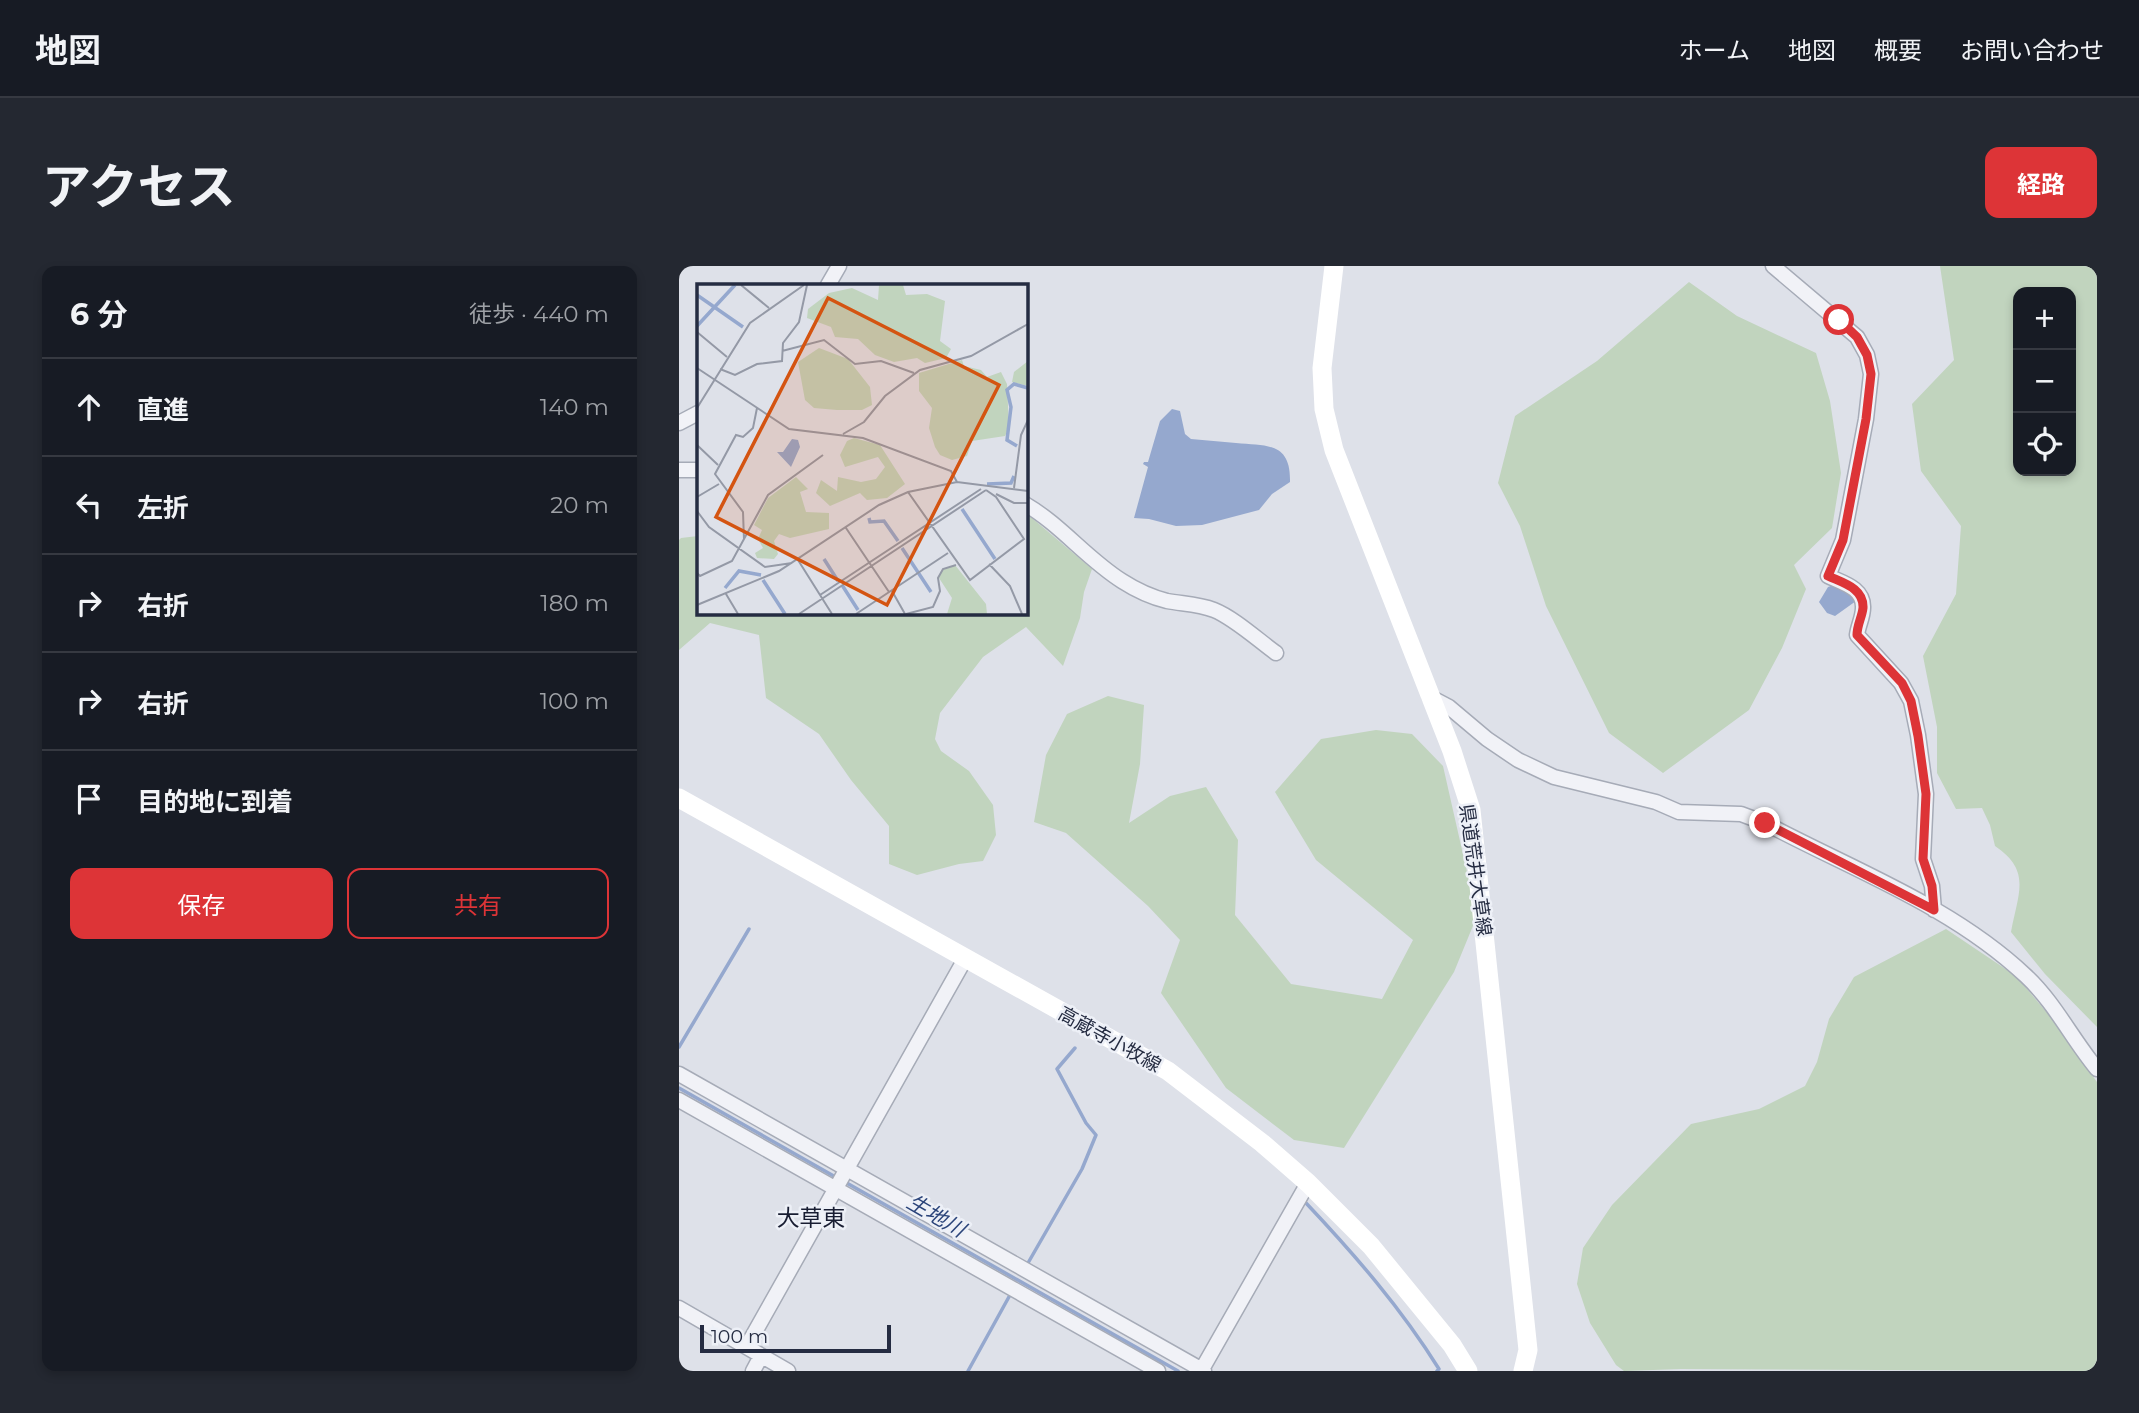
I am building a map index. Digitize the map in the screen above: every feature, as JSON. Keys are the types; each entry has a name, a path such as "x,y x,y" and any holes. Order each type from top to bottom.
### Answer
{"main road":[{"name":"県道荒井大草線","path":"1334,266 1322,368 1324,410 1334,450 1471,810 1528,1350 1524,1371"},
{"name":"高蔵寺小牧線","path":"679,798 1168,1071 1262,1143 1308,1183 1371,1246 1452,1345 1468,1371"}],"street":[{"path":"829,284 839,266"},
{"path":"1773,266 1857,337 1867,355 1871,374 1866,419 1843,540 1828,576 1857,590 1861,596 1863,607 1857,635 1902,683 1911,701 1926,794 1923,859 1932,886 1934,910"},
{"path":"679,423 697,414"},
{"path":"679,470 697,471"},
{"path":"1027,504 1123,582 1167,601 1195,603 1218,611 1276,653"},
{"path":"1430,697 1449,707 1487,739 1518,760 1554,777 1656,802 1679,812 1741,814 1765,823 1963,926 2025,975 2051,1003 2097,1069"},
{"path":"747,1346 965,959"},
{"path":"679,1074 1202,1371 1308,1183"},
{"path":"679,1100 1158,1371"},
{"path":"679,1308 788,1371"},
{"path":"753,1371 761,1356"}],"green space":[{"path":"1940,266 2097,266 2097,1027 2045,974 2011,932 2019,894 2018,874 2014,864 1995,846 1982,808 1956,809 1937,773 1937,727 1923,656 1956,594 1961,526 1921,471 1912,404 1954,360"},
{"path":"1689,282 1737,316 1816,353 1830,401 1841,473 1832,528 1794,565 1806,589 1782,648 1749,710 1663,773 1609,733 1546,606 1520,526 1498,483 1515,416 1597,361"},
{"path":"1027,514 1092,569 1084,592 1080,618 1063,666 1026,627 983,657 940,713 935,739 941,751 969,771 993,805 996,835 983,861 917,875 889,864 889,826 851,780 819,734 766,698 759,635 710,623 679,650 681,538 697,536 697,614 1027,614"},
{"path":"1108,696 1144,705 1140,764 1129,823 1170,796 1206,787 1238,840 1235,915 1291,984 1382,999 1413,940 1316,860 1275,792 1321,739 1376,730 1412,734 1443,766 1477,916 1454,972 1344,1148 1294,1140 1226,1088 1161,993 1180,940 1148,906 1066,833 1034,822 1046,755 1067,714"},
{"path":"1946,929 2016,976 2049,1015 2097,1082 2097,1371 1624,1371 1616,1365 1590,1323 1577,1284 1583,1248 1612,1205 1691,1124 1759,1109 1805,1086 1817,1062 1829,1019 1854,977"}],"water":[{"path":"1172,409 1180,411 1185,434 1191,439 1267,446 1282,453 1289,469 1290,482 1272,494 1259,510 1202,525 1176,526 1134,518 1148,467 1143,464 1148,462 1160,421"},
{"path":"1836,584 1854,594 1856,601 1835,616 1827,613 1819,602 1828,587"}],"waterway":[{"path":"679,1047 749,929"},
{"path":"1028,1263 1082,1169 1096,1135 1086,1123 1057,1069 1075,1048"},
{"name":"生地川","path":"679,1088 839,1179"},
{"name":"生地川","path":"845,1182 1178,1371"},
{"path":"1306,1203 1393,1303 1439,1369 1437,1371"},
{"path":"968,1371 1010,1295"}],"district":[{"name":"大草東","path":"811,1218"}],"route":[{"path":"1765,823 1934,910 1932,886 1923,859 1926,794 1911,701 1902,683 1857,635 1863,607 1861,596 1857,590 1828,576 1843,540 1866,419 1871,374 1867,355 1857,337 1839,320"}]}
